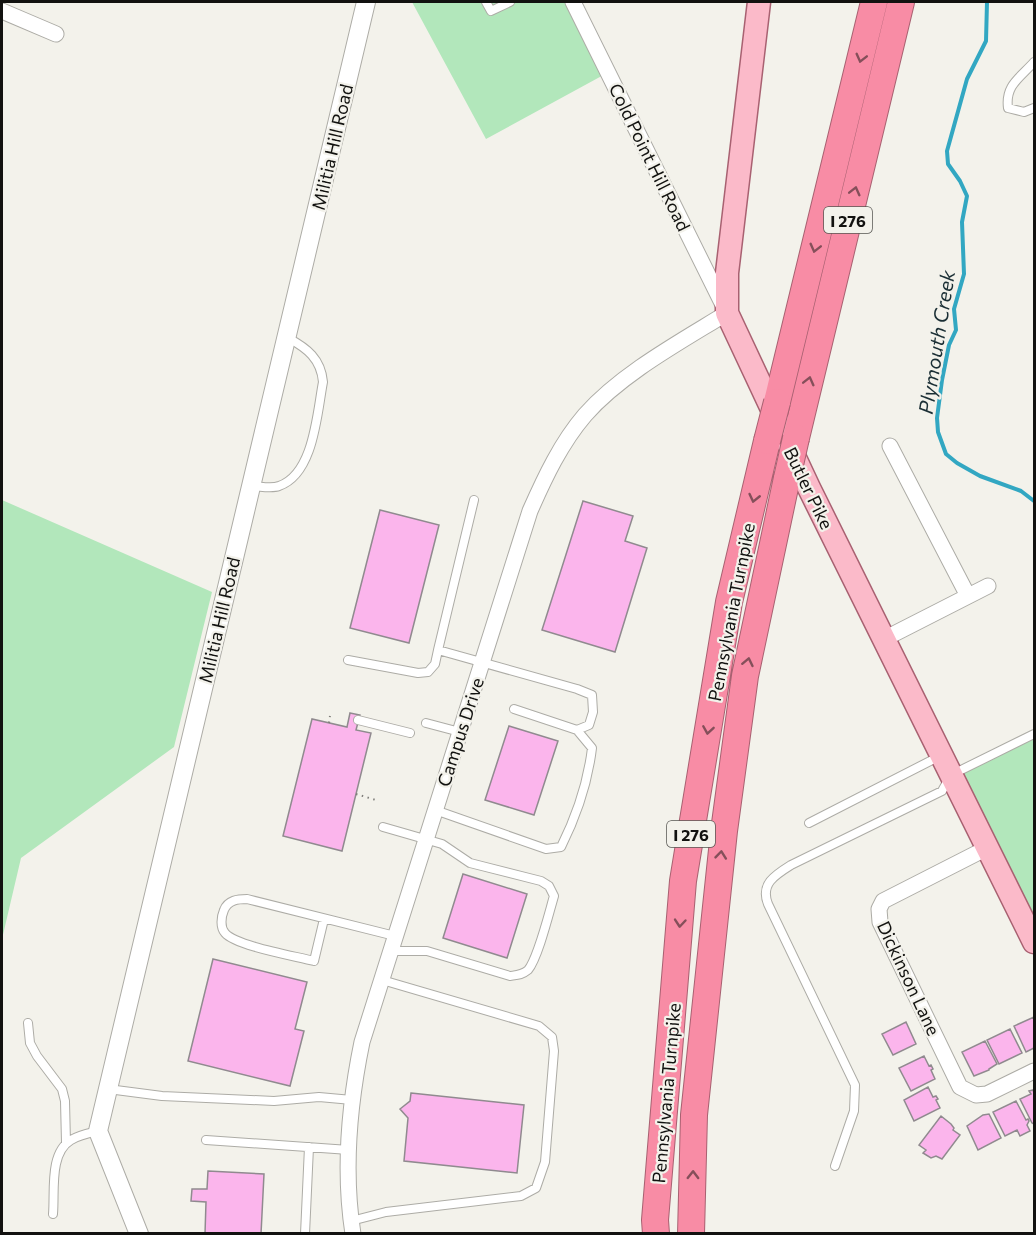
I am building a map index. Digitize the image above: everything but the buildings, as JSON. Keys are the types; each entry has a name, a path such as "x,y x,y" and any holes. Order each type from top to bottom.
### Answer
{"highway":[{"name":"Pennsylvania Turnpike","path":"656,1233 683,880 729,602 874,2"},
{"name":"Pennsylvania Turnpike","path":"692,1233 694,1114 724,831 745,676 795,438 901,2"}],"main road":[{"name":"Butler Pike","path":"759,2 728,273 726,313 809,488 1035,942"}],"street":[{"name":"Militia Hill Road","path":"98,1131 366,2"},
{"name":"Cold Point Hill Road","path":"573,2 726,313"},
{"path":"2,11 56,34"},
{"name":"Campus Drive","path":"352,1227 348,1191 349,1150 352,1100 362,1042 530,511 543,482 566,442 586,415 625,379 726,313"},
{"path":"890,446 968,596"},
{"path":"884,639 988,586"},
{"name":"Dickinson Lane","path":"987,848 883,901 879,909 880,922 960,1086 976,1095 987,1094 1035,1071"},
{"path":"98,1131 139,1233"}],"lane":[{"path":"486,2 491,11 510,2"},
{"path":"1035,62 1011,86 1006,95 1008,108 1024,112 1035,108"},
{"path":"251,486 277,487 287,482 301,468 311,447 323,382 322,372 312,354 286,337"},
{"path":"348,660 418,673 428,672 435,664 474,500"},
{"path":"438,651 592,695 593,711 589,725 577,730"},
{"path":"435,810 546,849 561,847 590,766 592,748 577,730 514,709"},
{"path":"358,720 410,733"},
{"path":"426,723 460,732"},
{"path":"809,823 946,765 1035,734"},
{"path":"835,1166 854,1111 855,1085 768,904 765,891 776,874 942,790 946,765"},
{"path":"324,919 314,961 234,940 224,931 221,921 224,908 234,900 247,899 324,919 393,944 427,951 510,976 521,975 529,968 535,957 554,897 549,886 541,881 470,863 442,844 383,827"},
{"path":"352,1227 386,1212 521,1196 536,1188 545,1162 554,1051 552,1037 539,1026 382,980"},
{"path":"28,1023 30,1043 62,1089 65,1101 66,1143"},
{"path":"108,1089 173,1096 274,1101 319,1097 352,1100"},
{"path":"53,1214 57,1160 61,1147 73,1138 98,1131"},
{"path":"206,1140 349,1150"},
{"path":"305,1233 309,1147"}],"path":[{"path":"329,723 330,716"},
{"path":"356,794 376,800"}],"green space":[{"path":"412,2 574,2 609,72 486,139"},
{"path":"2,500 212,592 174,747 21,858 2,939"},
{"path":"1034,731 1034,942 951,775"}],"waterway":[{"name":"Plymouth Creek","path":"987,2 986,41 967,79 947,151 948,164 967,196 962,222 964,274 954,309 956,330 949,345 942,380 937,418 938,432 946,454 957,463 980,476 1021,491 1034,501"}]}
